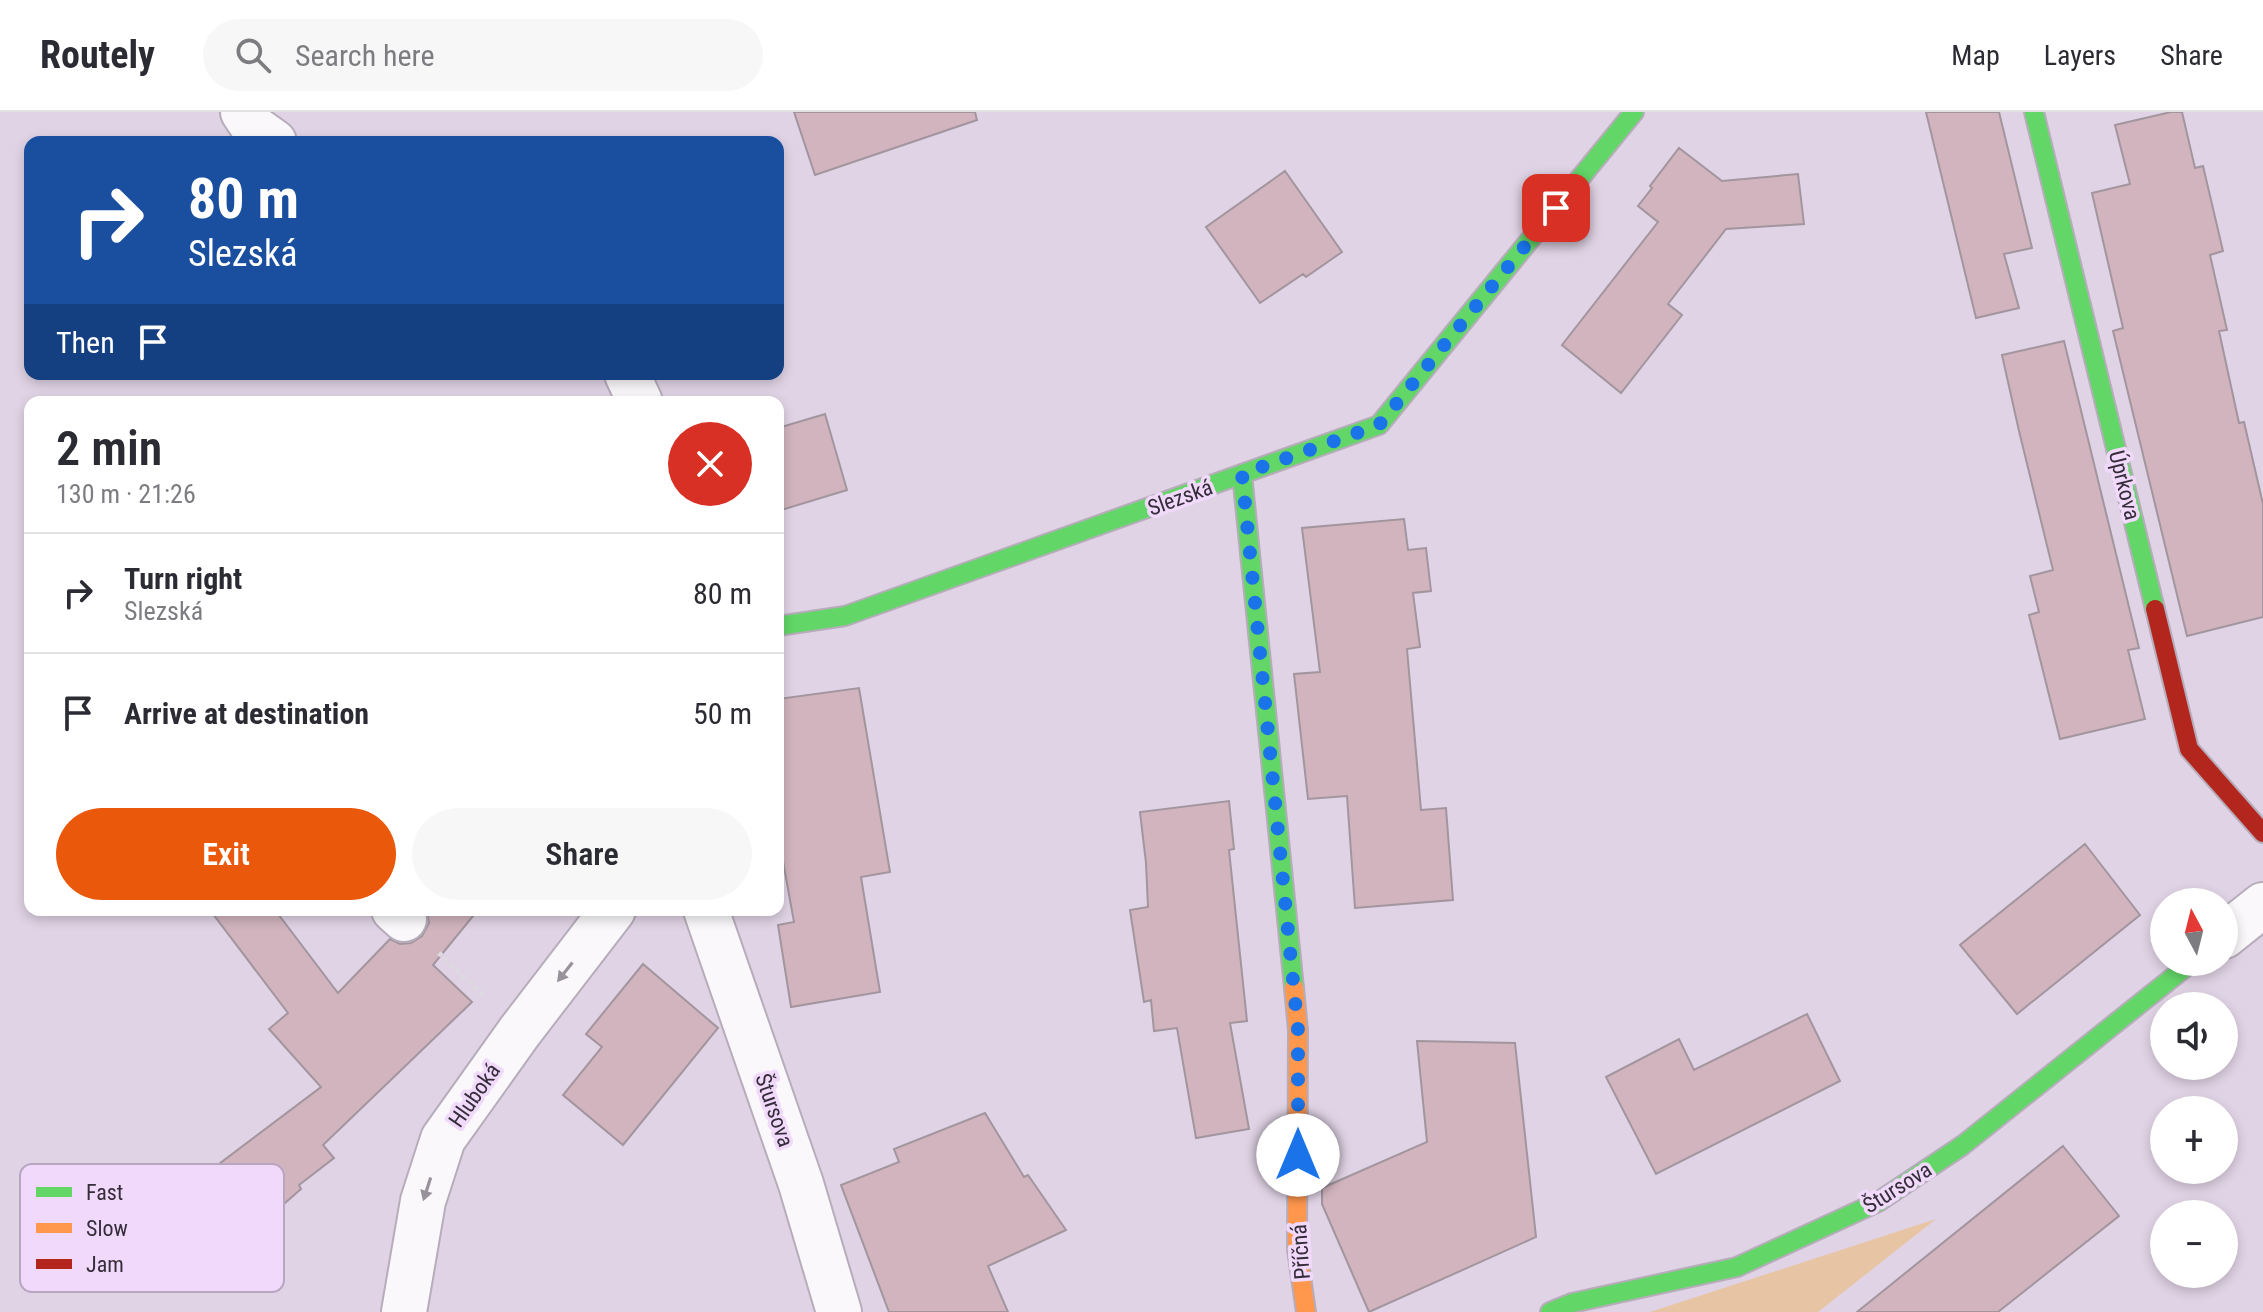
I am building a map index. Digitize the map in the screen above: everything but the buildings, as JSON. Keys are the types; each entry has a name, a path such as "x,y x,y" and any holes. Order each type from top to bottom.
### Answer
{"street":[{"path":"243,112 253,127 266,136"},
{"name":"Slezská","path":"784,625 845,616 1379,425 1634,112"},
{"name":"Úprkova","path":"2034,112 2189,749 2263,833"},
{"name":"Příčná","path":"1242,474 1298,1030 1297,1249 1306,1312"},
{"path":"2238,925 2263,905"},
{"name":"Hluboká","path":"404,1312 423,1201 443,1139 520,1031 608,916"},
{"name":"Štursova","path":"708,916 801,1184 839,1312"},
{"name":"Štursova","path":"1550,1312 1572,1303 1737,1267 1878,1202 1963,1145 2174,976"}],"path":[{"path":"400,916 520,1031"}],"shaded area":[{"path":"1936,1219 1818,1312 1650,1312"}],"traffic: fast":[{"path":"784,625 845,616 1379,425 1634,112"},
{"path":"2034,112 2155,609"},
{"path":"1242,474 1294,988"},
{"path":"1550,1312 1572,1303 1737,1267 1878,1202 1963,1145 2174,976"}],"traffic: slow":[{"path":"1294,988 1298,1030 1297,1249 1306,1312"}],"traffic: jam":[{"path":"2155,609 2189,749 2263,833"}],"route":[{"path":"1298,1155 1298,1030 1242,474 1379,425 1556,208"}]}
